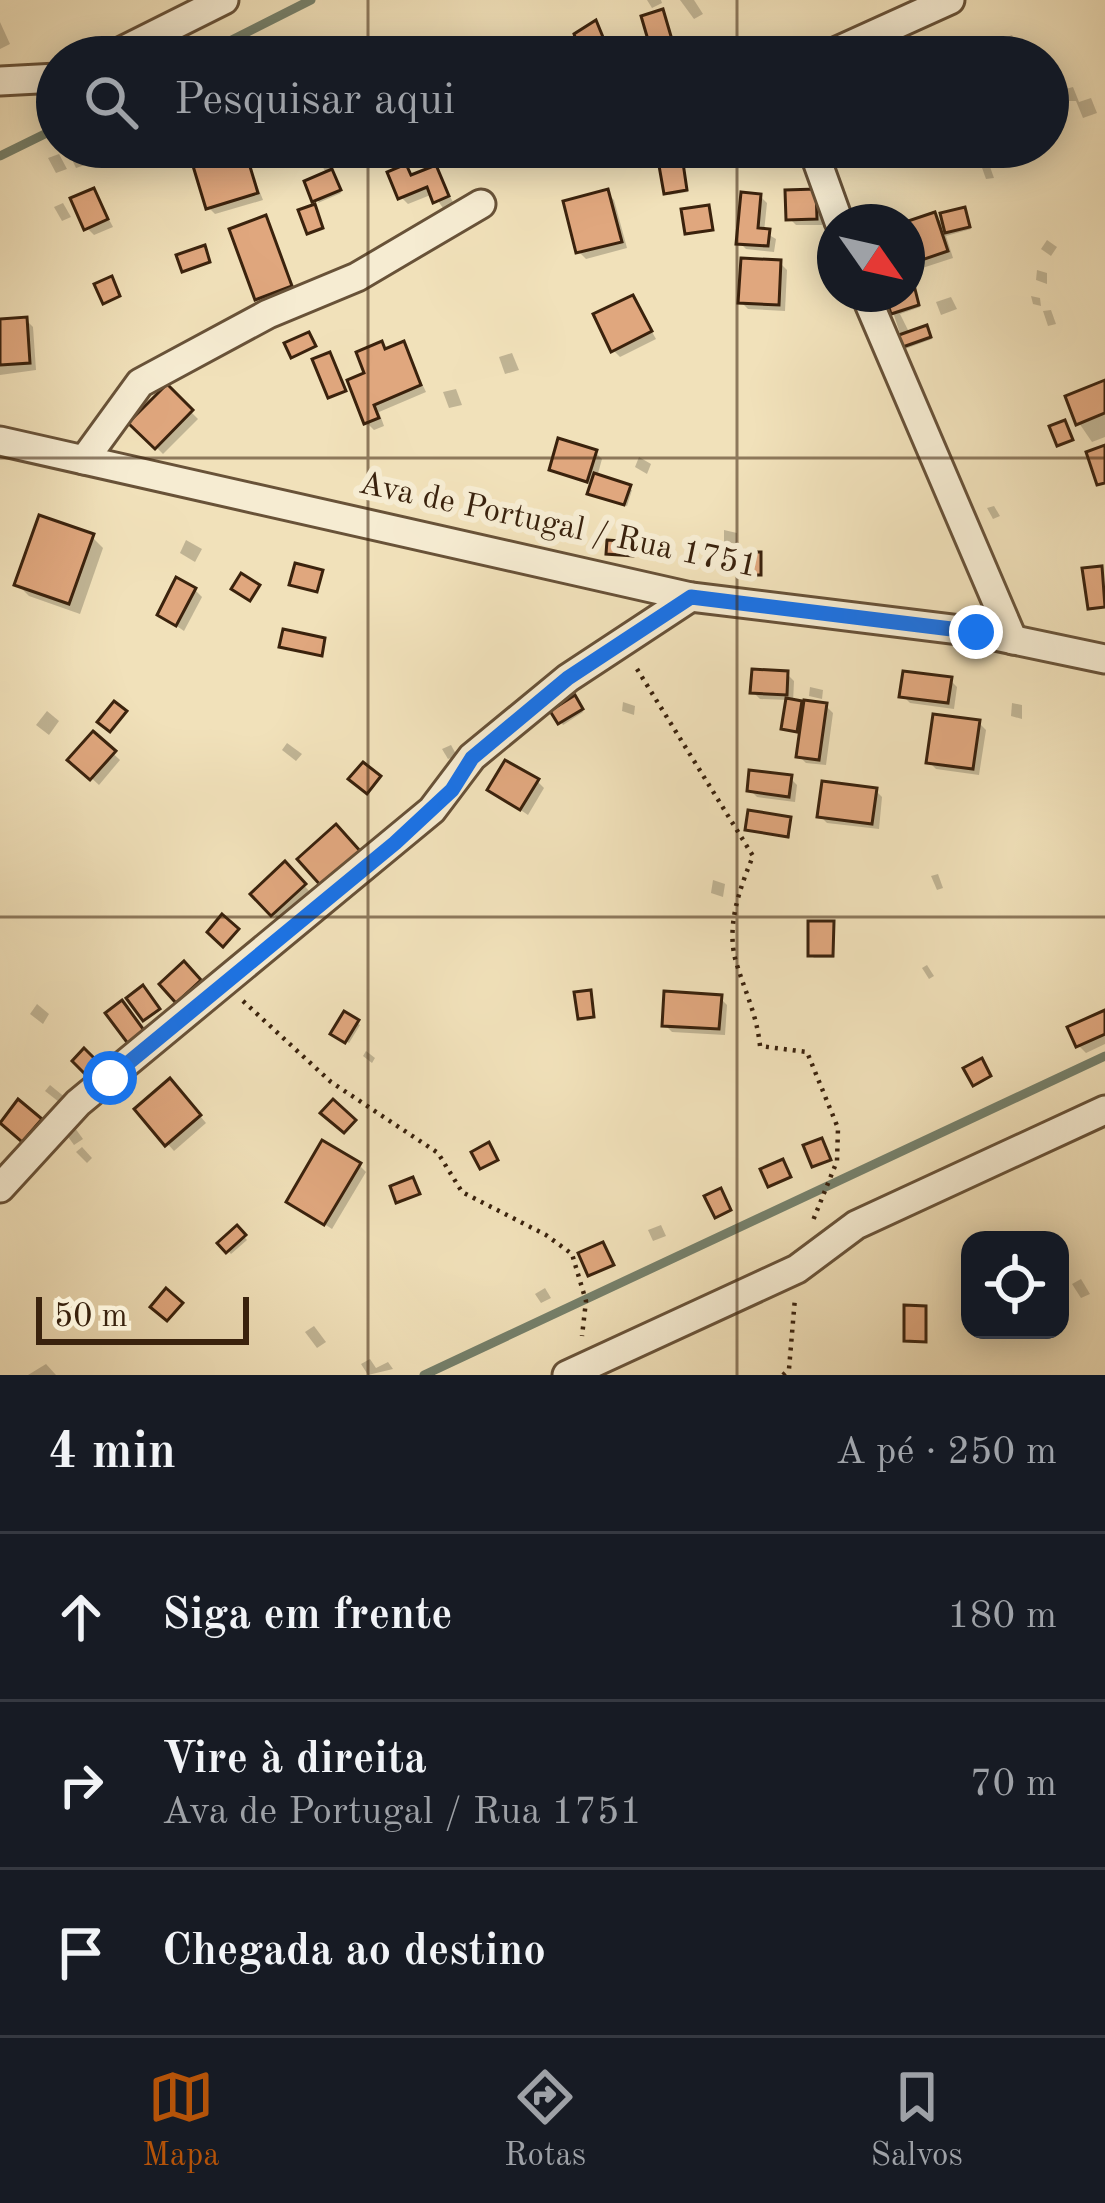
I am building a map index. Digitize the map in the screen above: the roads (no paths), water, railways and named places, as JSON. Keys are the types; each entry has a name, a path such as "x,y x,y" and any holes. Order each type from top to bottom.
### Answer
{"street":[{"path":"152,36 224,0"},
{"path":"870,36 950,0"},
{"path":"0,81 36,79"},
{"path":"820,168 833,204"},
{"path":"84,460 140,383 268,314 357,277 481,204"},
{"path":"873,312 1013,640"},
{"name":"Ava de Portugal / Rua 1751","path":"0,441 691,597 1013,640 1105,659"},
{"path":"0,1188 78,1103 432,810 472,758 568,678 691,597"},
{"path":"579,1373 797,1269 856,1225 1105,1110"}],"waterway":[{"path":"240,36 311,0"},
{"path":"0,156 36,138"},
{"path":"424,1375 1105,1056"}]}
